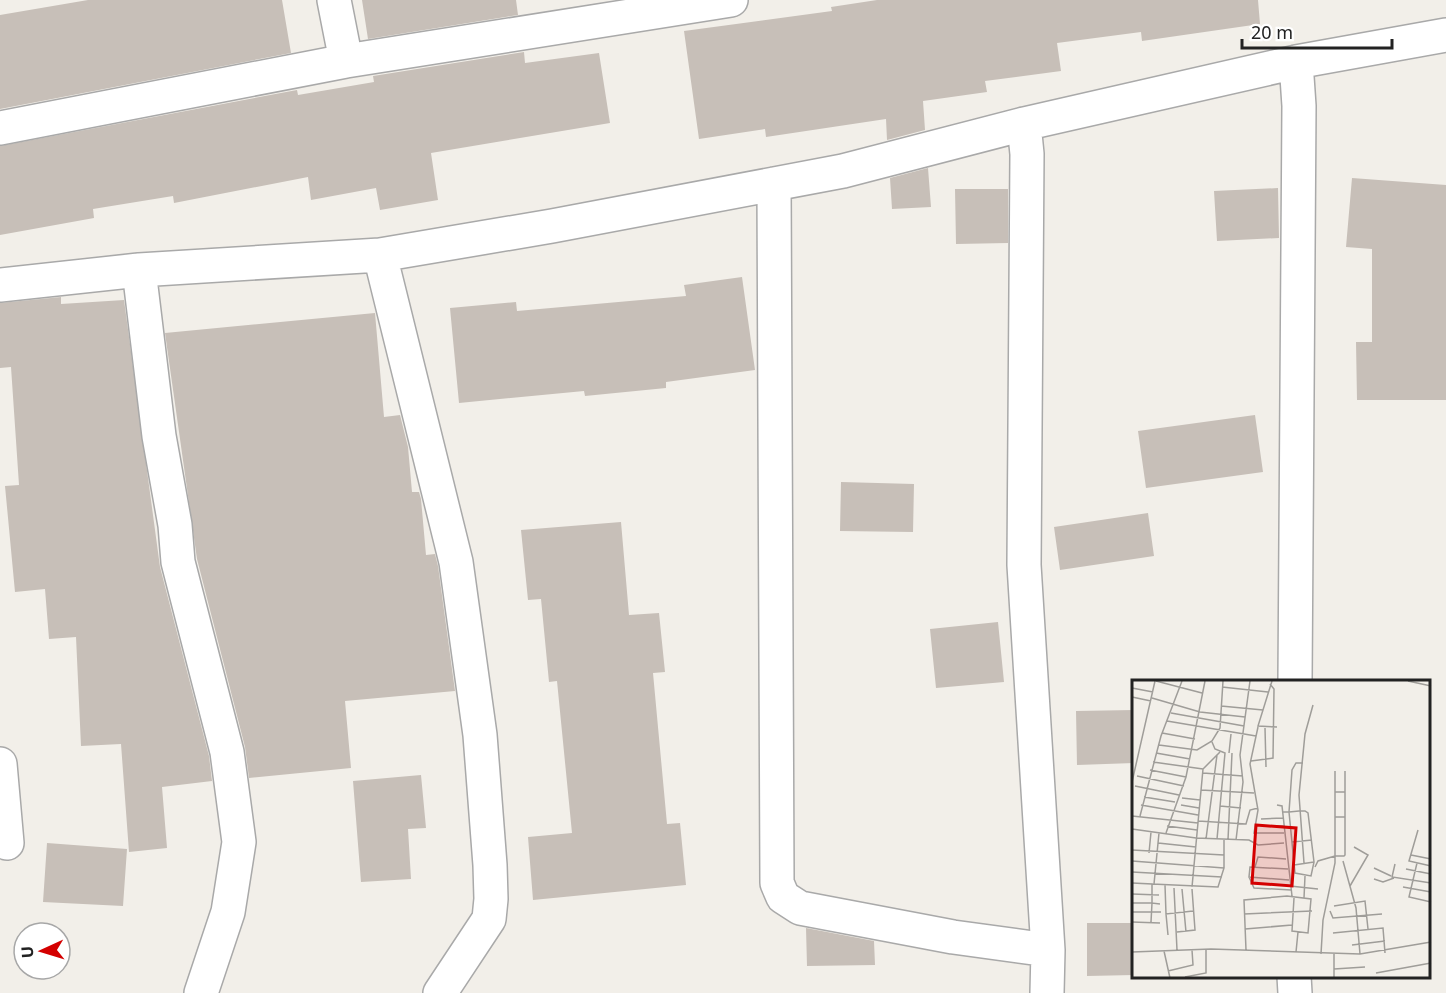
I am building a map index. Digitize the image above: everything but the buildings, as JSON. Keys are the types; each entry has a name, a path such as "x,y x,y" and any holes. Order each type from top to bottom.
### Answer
{"street":[{"path":"334,0 346,61"},
{"path":"0,128 346,61 731,0"},
{"path":"0,285 139,270 380,255 552,226 843,171 1024,124 1296,62 1446,35"},
{"path":"1295,680 1299,118 1296,62"},
{"path":"1024,124 1027,154 1024,565 1048,950 1047,993"},
{"path":"774,184 777,883 783,897 800,908 953,937 1048,950"},
{"path":"380,255 456,562 480,735 490,865 489,919 440,993"},
{"path":"139,270 159,436 175,525 178,562 227,752 239,842 228,912 201,993"},
{"path":"0,764 7,843"},
{"path":"1294,978 1295,993"}]}
